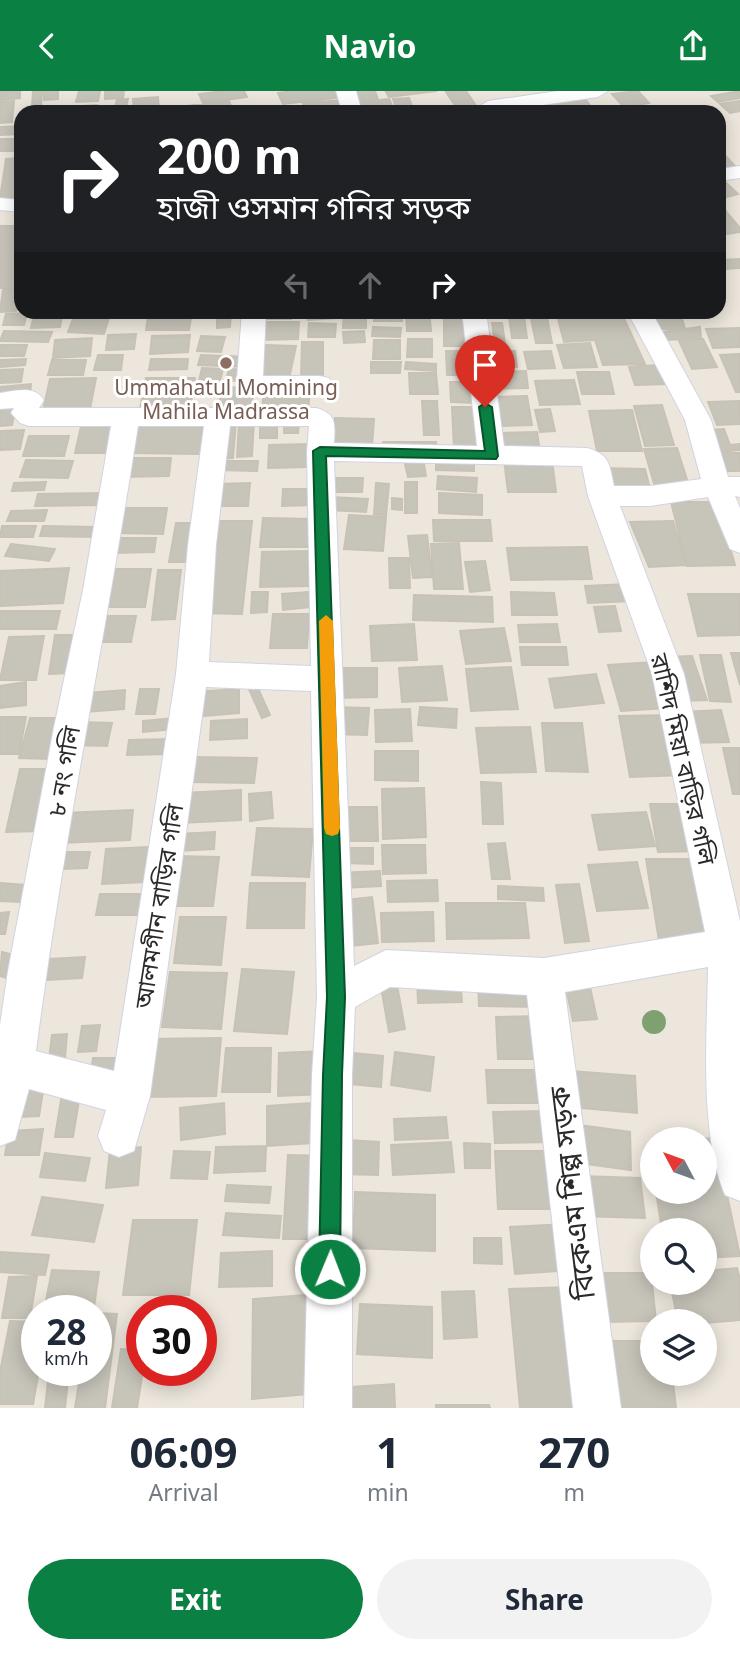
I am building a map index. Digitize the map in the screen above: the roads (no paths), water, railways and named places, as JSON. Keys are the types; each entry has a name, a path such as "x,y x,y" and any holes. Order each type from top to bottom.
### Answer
{"street":[{"path":"485,103 598,91"},
{"path":"254,319 250,379 320,418"},
{"path":"0,401 29,398 31,400 24,413 29,417 320,418 492,456 475,319"},
{"path":"643,319 698,420 729,487 740,542"},
{"name":"৮ নং গলি","path":"0,1125 7,1066 98,590 126,416"},
{"name":"আলমগীন বাড়ির গলি","path":"119,1136 130,1096 192,674 202,545 218,417"},
{"path":"320,418 336,997 332,1075 328,1408"},
{"name":"রাশিদ মিয়া বাড়ির গলি","path":"492,456 592,458 595,461 602,496 668,674 733,946 726,1093 740,1180"},
{"path":"602,496 650,496 729,487"},
{"path":"192,674 328,679"},
{"path":"336,997 386,968 544,978 733,946"},
{"name":"বিকেএম শিল্প সড়ক","path":"544,978 597,1408"},
{"path":"7,1066 130,1096"}],"place":[{"name":"Ummahatul Momining Mahila Madrassa","path":"226,363"}]}
